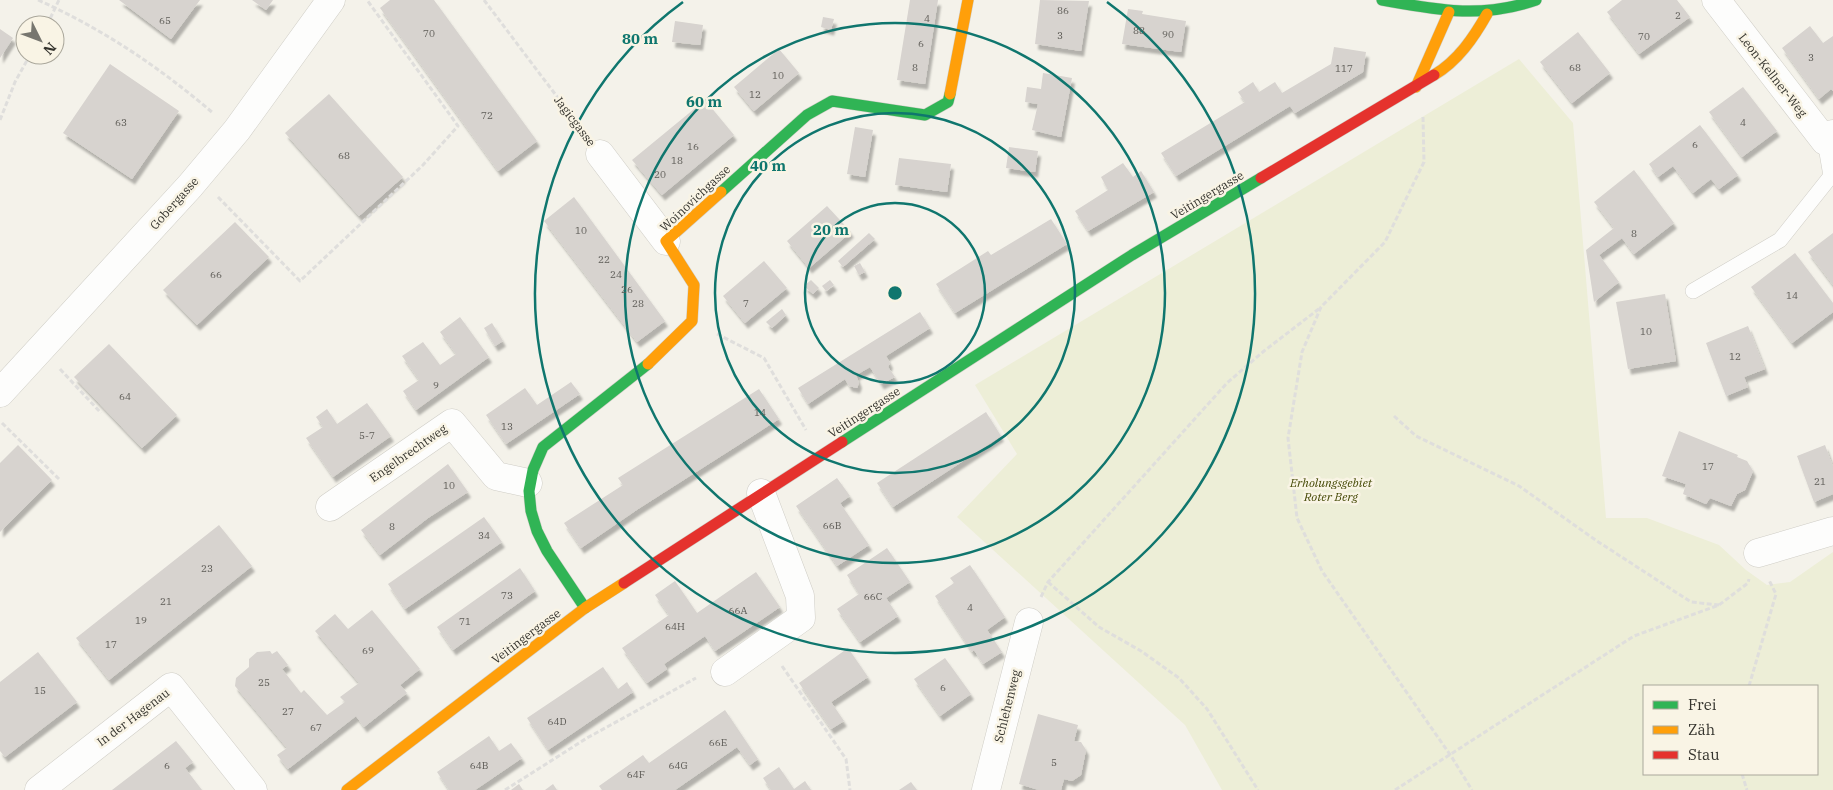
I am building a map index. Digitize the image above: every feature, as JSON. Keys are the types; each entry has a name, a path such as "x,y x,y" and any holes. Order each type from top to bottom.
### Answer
{"street":[{"name":"Gobergasse","path":"0,394 194,181 236,130 331,0"},
{"name":"Woinovichgasse","path":"692,321 694,285 666,241 807,115 832,101 924,114 948,102 968,0"},
{"path":"1382,0 1452,6 1487,14 1516,9 1536,0"},
{"name":"Leon-Kellner-Weg","path":"1716,0 1829,138"},
{"path":"1416,87 1452,6"},
{"name":"Veitingergasse","path":"347,790 585,608 1132,255 1448,67 1476,33 1487,14"},
{"name":"Jagicgasse","path":"600,154 666,241"},
{"path":"585,608 536,531 529,508 528,483 533,463 543,447 656,358 692,321"},
{"name":"Engelbrechtweg","path":"330,507 452,423 496,476 528,483"},
{"path":"725,672 801,618 800,596 760,494"},
{"path":"1758,553 1833,531"},
{"name":"Schlehenweg","path":"986,790 1028,622"},
{"name":"In der Hagenau","path":"39,790 171,687 253,790"}],"lane":[{"path":"1693,291 1780,240 1831,176 1829,138"}],"path":[{"path":"38,0 91,25 117,41 191,94 218,116"},
{"path":"52,15 59,0"},
{"path":"214,193 300,281 423,165 458,126 367,0"},
{"name":"Jagicgasse","path":"484,0 600,154"},
{"path":"0,120 15,82 24,65"},
{"path":"1028,622 1048,582 1227,383 1264,351 1321,307 1385,242 1424,162 1422,109"},
{"path":"1321,307 1302,352 1288,438 1296,518 1322,571 1451,756 1472,790"},
{"path":"692,321 764,358 810,436"},
{"path":"58,366 101,413"},
{"path":"1394,416 1416,436 1519,486 1597,541 1691,602 1719,605"},
{"path":"2,423 59,479"},
{"path":"1395,790 1451,756 1634,636 1719,605 1748,583 1758,553"},
{"path":"1748,685 1776,594 1758,553"},
{"path":"1048,582 1099,627 1142,651 1179,678 1208,708 1258,790"},
{"path":"766,643 846,759 850,790"},
{"path":"505,790 587,738 708,672 725,672"},
{"path":"1742,775 1747,790"}],"green space":[{"name":"Erholungsgebiet Roter Berg","path":"1519,59 1573,123 1606,518 1647,518 1719,545 1746,570 1767,585 1790,582 1833,552 1833,790 1222,790 1185,725 957,517 1017,454 975,385"}],"building":[{"path":"119,0 200,0 171,39"},
{"path":"252,0 273,0 266,10"},
{"path":"390,0 434,0 537,141 498,171 380,8"},
{"path":"910,0 938,0 925,84 897,80"},
{"path":"1040,0 1089,1 1081,51 1035,44"},
{"path":"1622,0 1677,0 1690,17 1639,54 1607,12"},
{"path":"1128,9 1143,11 1142,14 1186,21 1181,52 1122,44"},
{"path":"823,17 834,19 831,30 821,27"},
{"path":"675,21 703,25 700,45 672,42"},
{"path":"1810,26 1823,43 1833,36 1833,91 1831,89 1819,99 1782,48"},
{"path":"0,29 13,38 0,58"},
{"path":"1578,32 1610,73 1572,103 1540,62"},
{"path":"1334,47 1366,52 1363,72 1295,113 1290,106 1176,176 1161,153 1245,102 1238,92 1253,82 1259,92 1275,82 1282,93 1331,64"},
{"path":"779,49 799,73 754,111 734,87"},
{"path":"110,64 179,111 132,179 63,133"},
{"path":"1043,73 1072,78 1061,137 1032,130 1038,104 1025,102 1027,87 1041,89"},
{"path":"1743,87 1777,131 1742,157 1709,112"},
{"path":"329,94 403,177 359,216 285,133"},
{"path":"705,100 734,135 662,195 632,160"},
{"path":"1700,125 1738,175 1719,189 1711,179 1693,193 1673,166 1658,177 1649,164"},
{"path":"855,127 873,130 865,177 847,174"},
{"path":"1009,147 1038,151 1035,172 1006,168"},
{"path":"899,158 951,164 947,192 895,185"},
{"path":"1123,163 1133,177 1141,171 1154,192 1088,231 1075,211 1108,190 1101,177"},
{"path":"1634,170 1674,223 1634,254 1622,238 1599,255 1619,282 1594,302 1586,250 1614,228 1594,202"},
{"path":"574,197 665,321 637,342 544,221"},
{"path":"827,206 851,232 809,268 787,241"},
{"path":"1051,219 1067,244 955,313 936,284 988,251 991,255"},
{"path":"235,222 269,257 197,325 163,290"},
{"path":"869,233 875,239 843,267 838,261"},
{"path":"1833,233 1833,285 1808,252"},
{"path":"1795,253 1833,303 1833,312 1792,343 1751,287"},
{"path":"764,261 787,288 745,323 723,296"},
{"path":"860,263 865,272 859,275 854,266"},
{"path":"811,280 819,288 813,294 804,286"},
{"path":"830,280 834,285 826,291 822,286"},
{"path":"1665,294 1676,361 1628,369 1616,302"},
{"path":"782,309 786,315 772,328 766,322"},
{"path":"920,312 930,328 886,356 890,363 888,367 895,377 881,384 870,367 856,375 859,383 857,388 849,386 845,379 808,404 798,388"},
{"path":"460,317 489,357 416,410 403,391 419,380 402,356 423,342 440,365 456,354 440,332"},
{"path":"492,323 503,341 495,346 484,328"},
{"path":"1748,326 1765,369 1744,377 1748,387 1726,396 1706,343"},
{"path":"109,344 177,415 142,448 74,377"},
{"path":"571,382 580,394 506,444 486,415 525,388 537,405"},
{"path":"759,389 779,419 638,509 581,548 564,523 623,485 618,478"},
{"path":"367,403 391,436 333,477 306,438 323,427 316,417 327,409 337,424"},
{"path":"986,412 1001,436 893,507 877,483"},
{"path":"1679,431 1738,455 1737,457 1747,461 1753,471 1745,490 1737,494 1731,506 1710,498 1706,504 1683,494 1686,484 1662,476"},
{"path":"18,445 52,480 0,532 0,463"},
{"path":"1825,445 1833,467 1833,494 1814,502 1797,456"},
{"path":"448,464 468,492 428,518 380,555 361,530"},
{"path":"837,478 850,496 840,503 869,545 837,566 796,506"},
{"path":"484,517 502,542 405,609 388,584"},
{"path":"219,525 252,566 109,680 76,638"},
{"path":"887,548 910,582 886,598 898,616 860,642 837,609 859,594 847,575"},
{"path":"970,565 1005,617 987,630 1002,652 983,664 974,650 972,652 935,596 954,583 950,578"},
{"path":"520,568 535,591 453,650 437,627"},
{"path":"756,572 780,607 715,651 705,636 664,664 667,669 647,683 622,648 669,615 655,595 675,581 697,613"},
{"path":"372,610 420,669 400,685 407,693 364,727 356,716 288,769 277,755 287,748 235,686 236,678 249,667 249,659 257,652 270,651 272,654 277,651 288,665 282,669 301,693 304,690 327,715 345,702 340,697 359,683 315,631 335,614 348,629"},
{"path":"848,648 868,677 831,702 844,721 831,729 799,683"},
{"path":"38,652 77,702 5,757 0,751 0,682"},
{"path":"945,658 971,694 940,716 914,679"},
{"path":"603,667 618,689 627,682 633,692 548,750 527,718"},
{"path":"725,710 758,759 750,765 737,747 675,790 602,790 599,786 643,755 649,763"},
{"path":"1038,714 1078,725 1074,741 1081,742 1086,750 1081,775 1072,781 1064,779 1061,790 1039,790 1019,784"},
{"path":"489,736 499,751 511,743 522,758 475,790 449,790 437,772"},
{"path":"176,741 193,762 185,768 202,790 112,790"},
{"path":"779,767 794,789 805,781 811,790 771,790 763,778"},
{"path":"911,782 917,790 899,790"},
{"path":"519,784 523,790 511,790"},
{"path":"553,784 557,790 545,790"}],"traffic: fast":[{"path":"1382,0 1459,11 1497,9 1536,0"},
{"path":"721,192 807,115 832,101 925,115 948,102 950,94"},
{"path":"842,442 1132,255 1261,178"},
{"path":"585,608 547,551 537,531 531,511 529,491 533,470 543,447 648,364"}],"traffic: slow":[{"path":"950,94 968,0"},
{"path":"1416,87 1449,12"},
{"path":"1434,75 1451,63 1465,48 1487,14"},
{"path":"648,364 692,321 694,285 666,241 721,192"},
{"path":"347,790 585,608 624,583"}],"traffic: jam":[{"path":"1261,178 1434,75"},
{"path":"624,583 842,442"}]}
